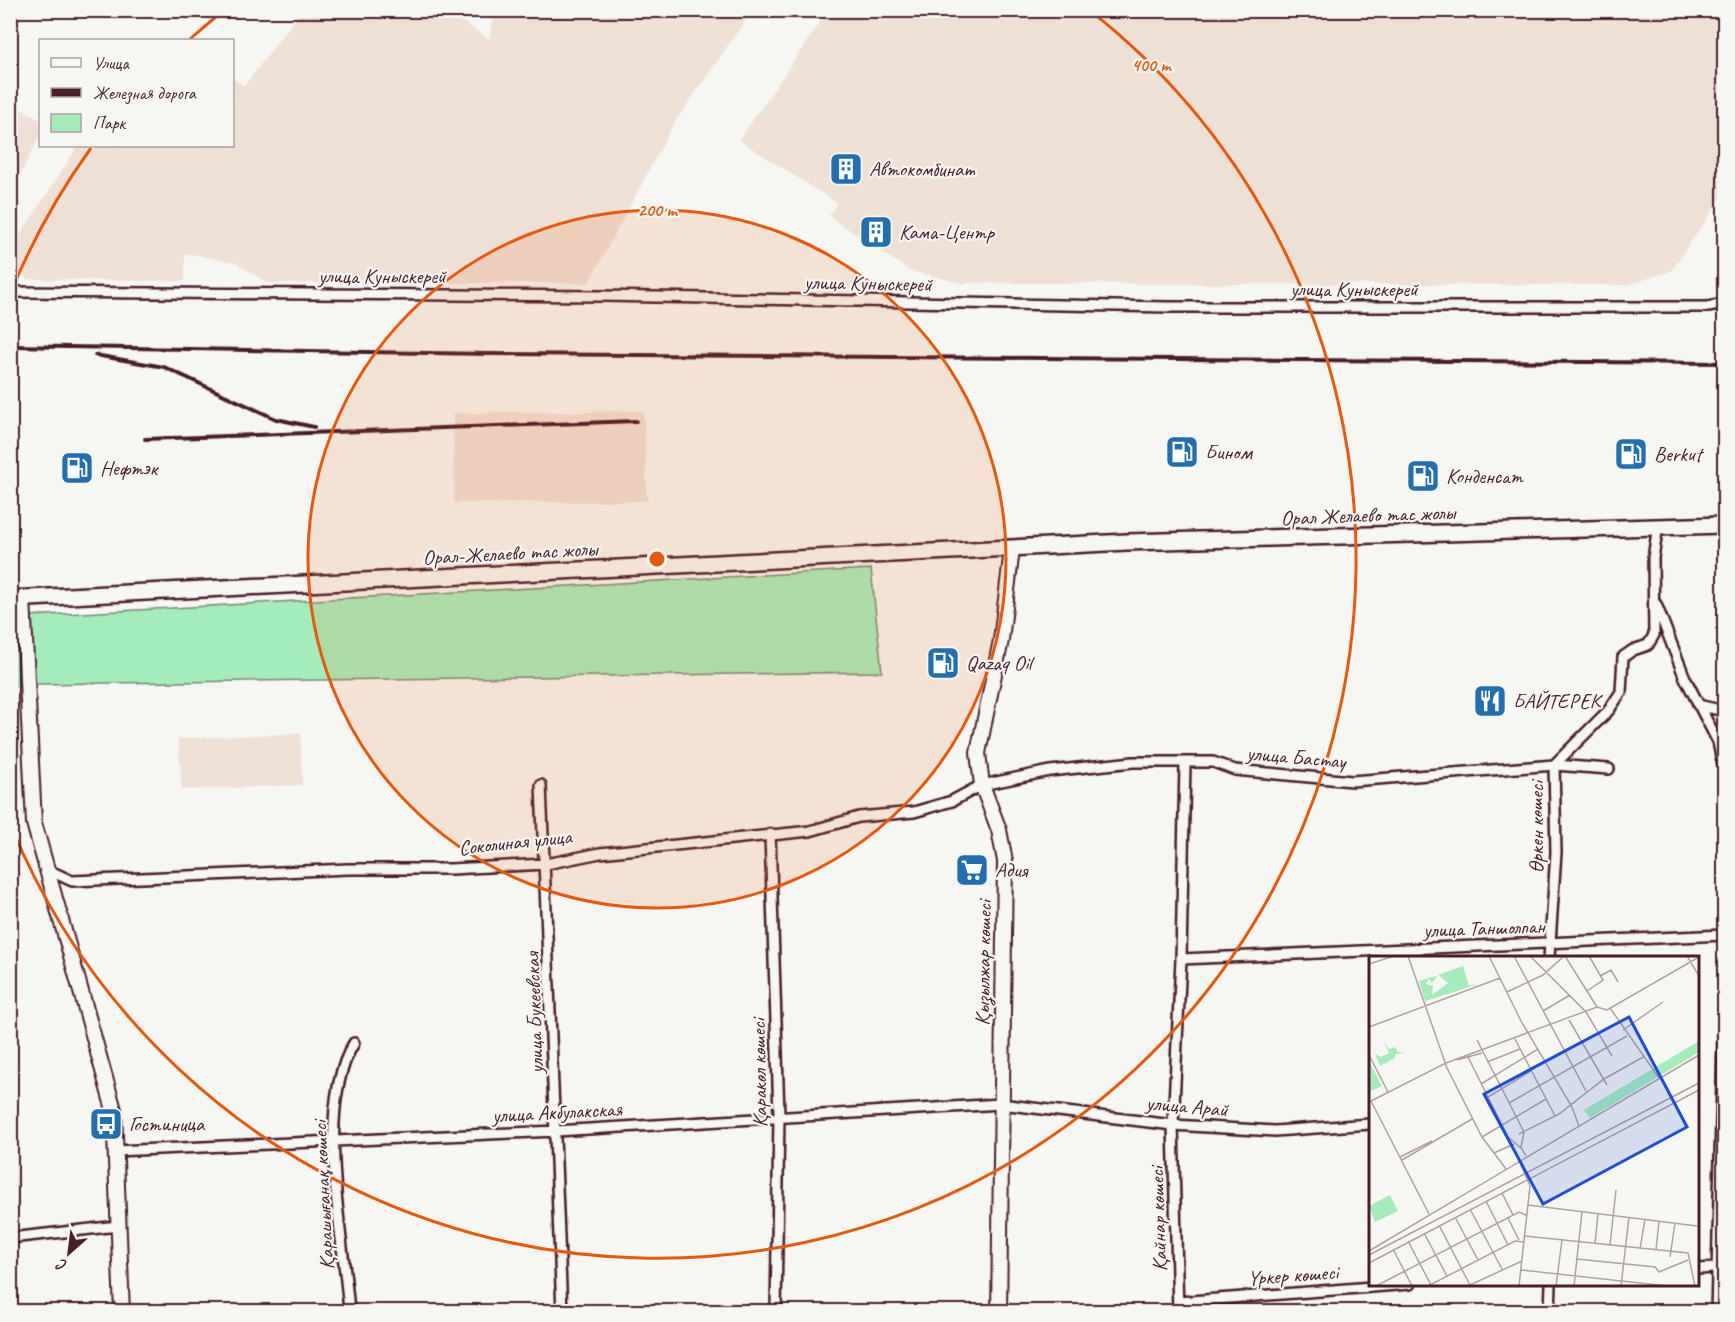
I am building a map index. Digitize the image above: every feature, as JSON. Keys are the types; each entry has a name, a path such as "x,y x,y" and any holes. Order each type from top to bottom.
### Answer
{"main road":[{"name":"Орал Желаево тас жолы","path":"1012,549 1126,542 1725,525"},
{"name":"Орал-Желаево тас жолы","path":"17,598 1012,549"}],"street":[{"name":"улица Куныскерей","path":"10,292 614,296 1169,307 1708,307 1725,304"},
{"path":"1658,526 1652,596 1698,705 1718,742 1725,770"},
{"name":"Қызылжар көшесі","path":"999,1311 1005,861 999,830 982,785 978,753 1001,640 1012,549"},
{"name":"Өркен көшесі","path":"1549,956 1556,852 1554,765 1609,710 1621,692 1623,657 1633,650 1648,645 1654,635 1652,596"},
{"path":"17,598 33,823 114,1110 122,1311"},
{"path":"1698,705 1725,711"},
{"name":"улица Бастау","path":"982,785 1050,771 1132,762 1213,762 1235,770 1352,781 1554,765 1609,770"},
{"name":"Қайнар көшесі","path":"1178,1307 1173,1125 1181,959 1185,763"},
{"name":"улица Букеевская","path":"541,785 546,864 562,1311"},
{"name":"Соколиная улица","path":"46,869 72,881 207,877 348,869 451,869 546,864 600,853 810,831 860,817 914,812 952,801 982,785"},
{"name":"Қаракөл көшесі","path":"770,834 779,1115 776,1311"},
{"name":"улица Таншолпан","path":"1181,959 1725,935"},
{"path":"1716,1311 1725,1002"},
{"name":"Қарашығанақ көшесі","path":"349,1311 333,1142 336,1100 348,1053 354,1042"},
{"name":"улица Акбулакская","path":"115,1151 556,1131 779,1115 1001,1104"},
{"name":"улица Арай","path":"1001,1104 1173,1125 1275,1131 1369,1124"},
{"path":"10,1238 118,1226"},
{"path":"1699,1269 1716,1269"},
{"name":"Үркер көшесі","path":"1178,1307 1390,1286"},
{"path":"1550,1311 1551,1286"}],"shaded area":[{"path":"302,10 445,11 489,39 494,11 752,11 673,125 589,283 267,283 237,263 185,253 185,281 27,279 11,263 11,249 77,147 234,147 234,80 244,86"},
{"name":"Автокомбинат","path":"828,11 1724,11 1724,194 1671,271 1627,285 962,283 910,271 829,216 837,203 739,140"},
{"path":"10,102 39,119 39,138 11,192"},
{"path":"644,411 647,501 454,503 453,413"},
{"path":"301,733 302,785 182,790 178,739"},
{"path":"11,1038 19,1231 10,1232"}],"green space":[{"path":"871,569 882,672 38,684 11,687 11,617"}],"railway":[{"path":"10,346 489,354 1724,363"},
{"path":"95,355 164,367 276,419 314,427"},
{"path":"145,439 636,421"}],"place":[{"name":"Автокомбинат","path":"846,169"},
{"name":"Кама-Центр","path":"876,232"},
{"name":"Бином","path":"1182,452"},
{"name":"Berkut","path":"1631,454"},
{"name":"Нефтэк","path":"77,468"},
{"name":"Конденсат","path":"1423,476"},
{"name":"Qazaq Oil","path":"943,663"},
{"name":"БАЙТЕРЕК","path":"1490,701"},
{"name":"Адия","path":"972,870"},
{"name":"Гостиница","path":"106,1124"}]}
